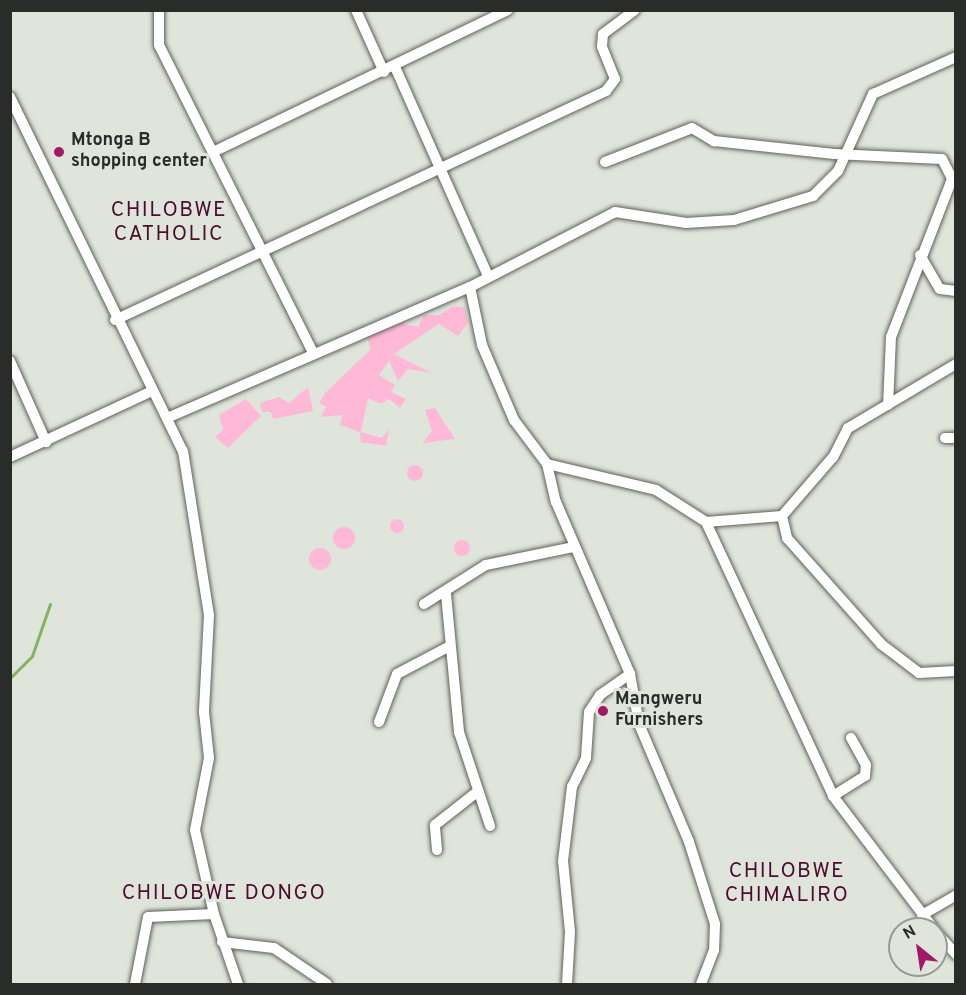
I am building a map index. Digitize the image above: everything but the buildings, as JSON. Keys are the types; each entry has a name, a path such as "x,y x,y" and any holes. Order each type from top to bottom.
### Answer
{"street":[{"path":"159,10 159,45 313,352"},
{"path":"356,10 384,72"},
{"path":"213,152 395,67 508,10"},
{"path":"115,320 261,249 443,171 612,87 615,79 602,46 603,34 635,10"},
{"path":"167,418 313,352 470,287 487,274 621,210 686,223 734,220 791,205 826,186 848,152 873,94 956,57"},
{"path":"395,67 487,274"},
{"path":"10,97 115,320 183,451 208,594 204,712 209,758 194,824 214,914 238,984"},
{"path":"605,162 692,128 714,141 848,152 935,156 947,163 949,191 920,255 890,345 888,405"},
{"path":"920,255 931,279 940,289 956,291"},
{"path":"470,287 482,345 522,433 547,464 574,547 630,674 646,744 689,842 715,924 714,950 701,984"},
{"path":"10,361 46,442"},
{"path":"706,522 782,516 833,457 844,432 956,364"},
{"path":"10,457 152,391"},
{"path":"547,464 656,490 706,522 833,796 922,915 956,895"},
{"path":"782,516 787,538 881,644 919,673 956,670"},
{"path":"424,604 446,594 486,566 574,547"},
{"path":"446,594 448,647 459,732 490,826"},
{"path":"379,722 397,674 448,647"},
{"path":"567,984 570,932 563,861 572,787 586,758 589,712 600,695 630,674"},
{"path":"833,796 865,776 866,765 851,738"},
{"path":"437,850 435,825 477,792"},
{"path":"135,984 147,917 214,914"},
{"path":"222,942 274,948 327,984"}],"shaded area":[{"path":"454,306 465,308 468,323 458,336 439,324 394,354 432,373 408,369 398,381 389,361 379,375 395,385 391,392 406,399 400,408 389,399 381,404 368,398 361,432 382,438 389,429 386,446 361,442 360,432 340,425 342,415 321,417 326,407 319,403 325,393 371,349 367,337 393,321 418,327 424,315 439,315"},
{"path":"308,387 313,411 273,419 271,412 262,412 260,403 279,397 289,403"},
{"path":"246,399 261,416 228,448 215,437 223,430 219,415"},
{"path":"435,408 455,439 423,443 432,431 425,410"},
{"path":"415,465 423,473 415,481 407,473"},
{"path":"394,519 400,519 404,526 400,533 394,533 390,529 390,523"},
{"path":"344,527 352,530 355,538 352,546 344,549 336,546 333,538 336,530"},
{"path":"462,540 470,548 462,556 454,548"},
{"path":"316,548 324,548 331,555 331,563 324,570 316,570 309,563 309,555"}],"waterway":[{"path":"10,678 32,656 50,604"}],"place":[{"name":"Mtonga B shopping center","path":"59,152"},
{"name":"Mangweru Furnishers","path":"603,711"}],"district":[{"name":"CHILOBWE CATHOLIC","path":"169,223"},
{"name":"CHILOBWE CHIMALIRO","path":"787,884"},
{"name":"CHILOBWE DONGO","path":"224,894"}]}
